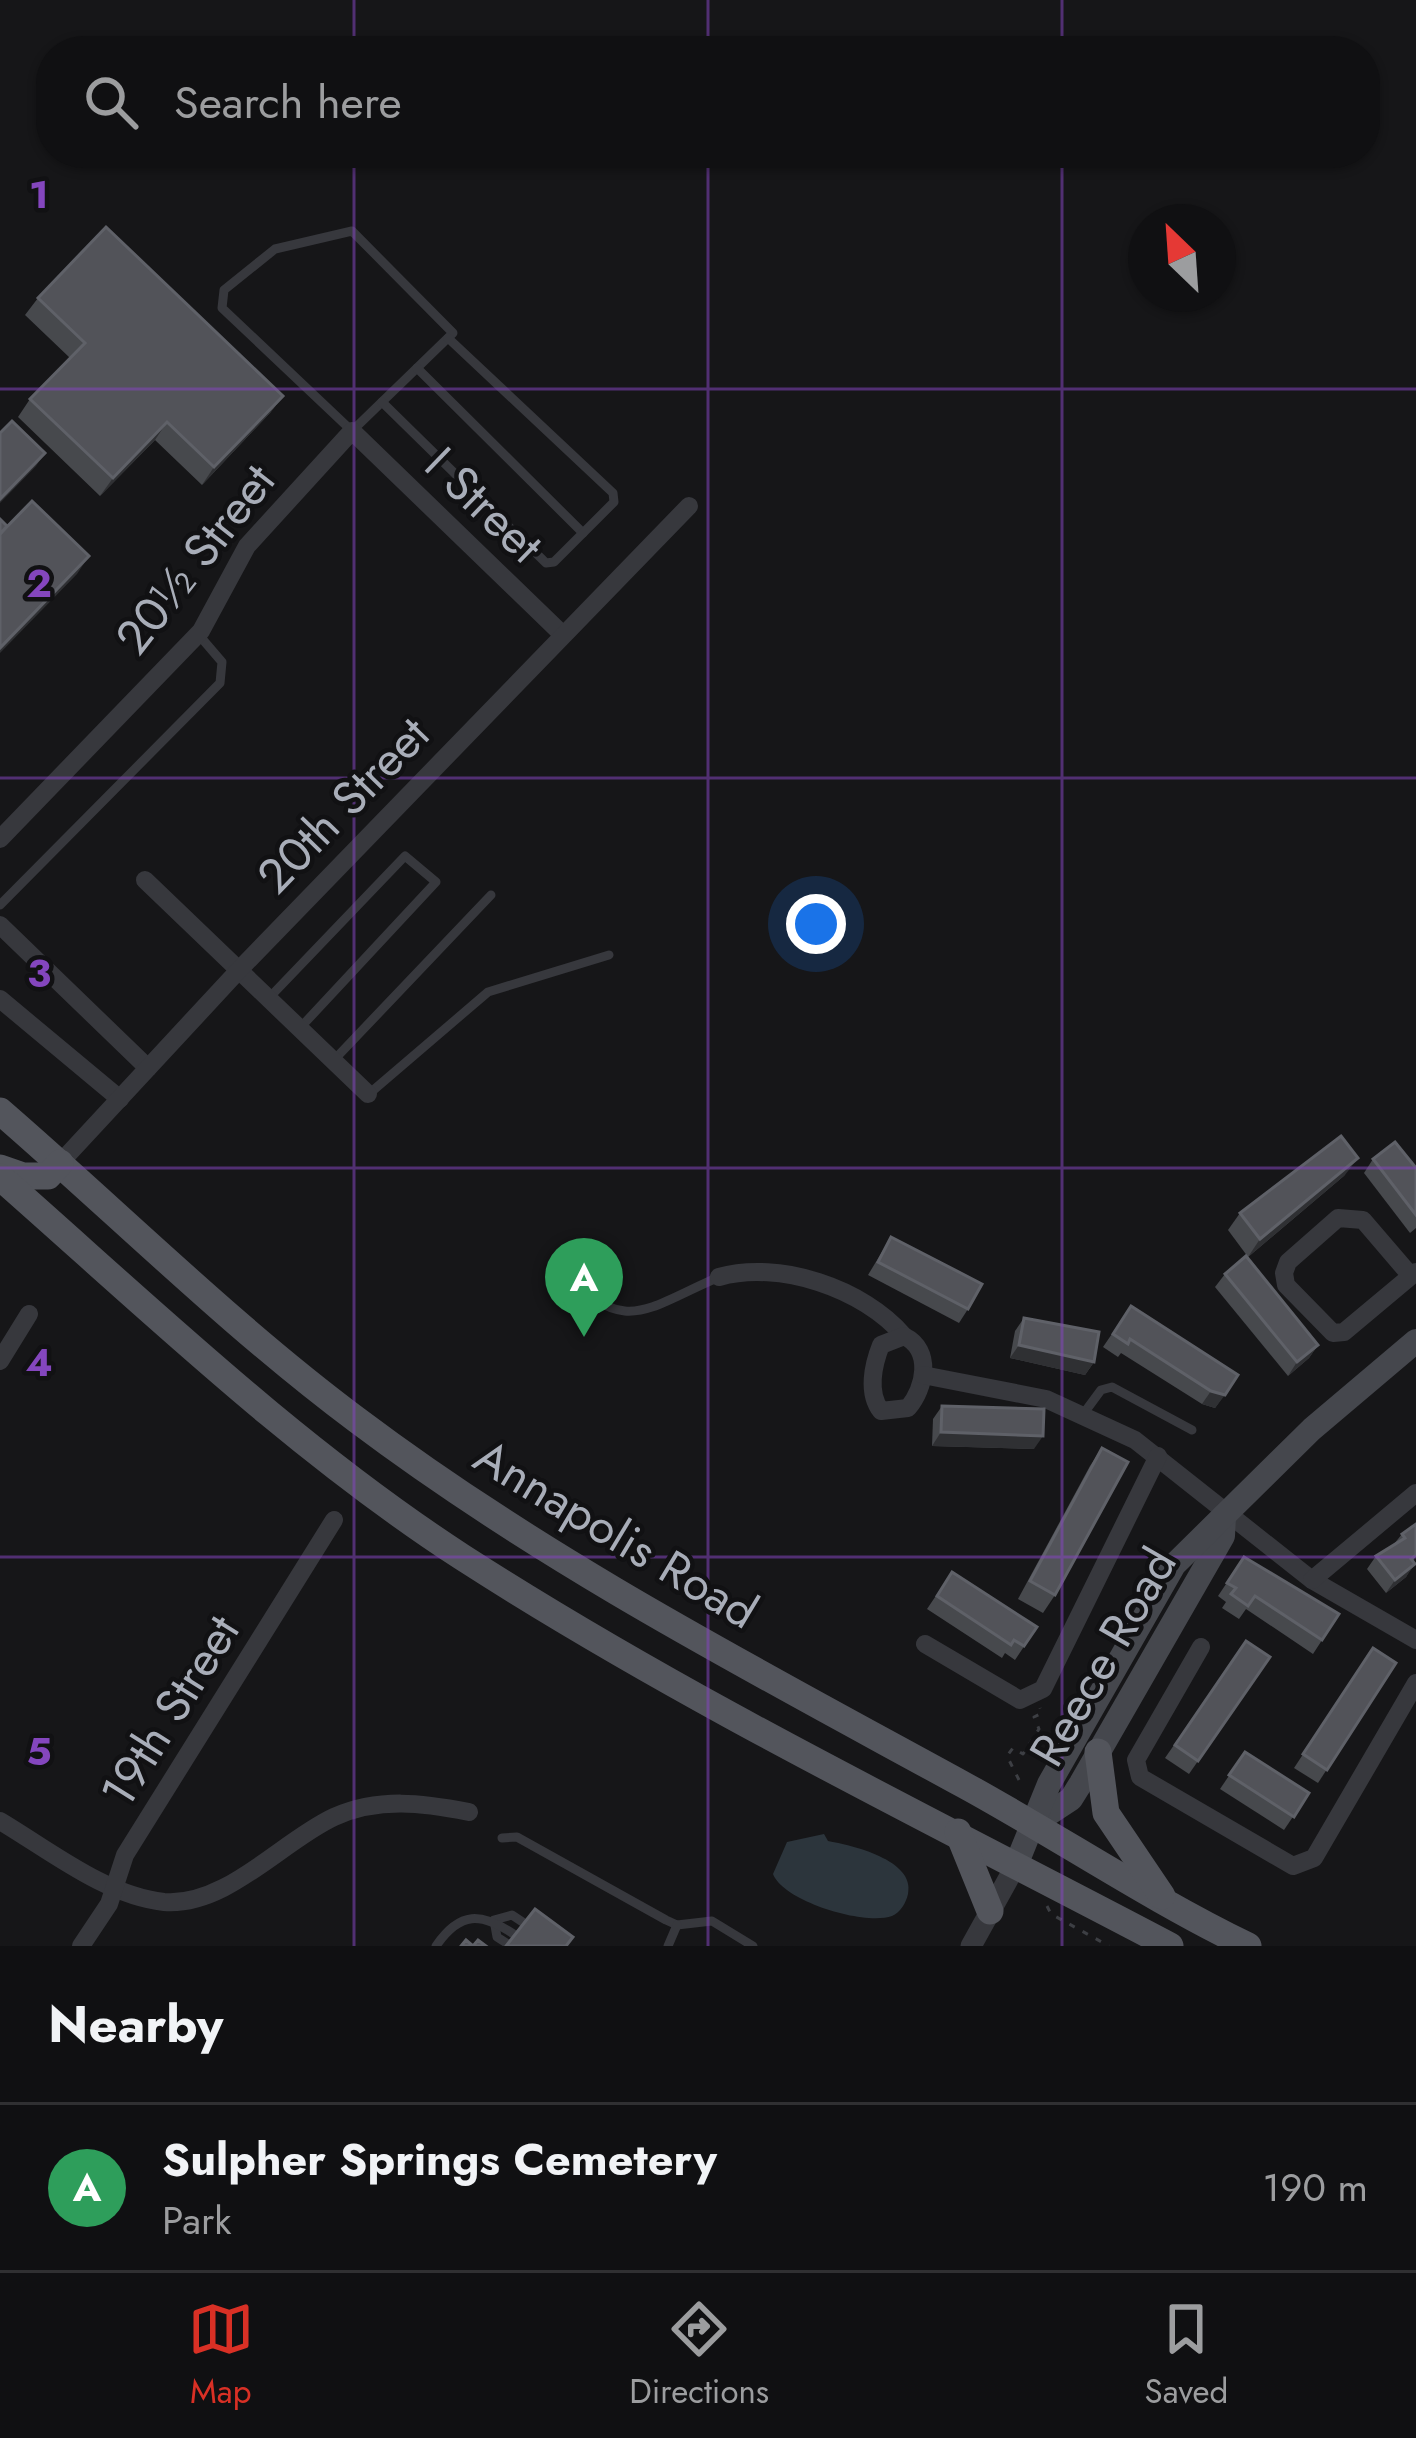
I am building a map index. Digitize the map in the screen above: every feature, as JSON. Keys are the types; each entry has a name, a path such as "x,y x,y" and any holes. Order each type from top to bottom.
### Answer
{"main road":[{"name":"Annapolis Road","path":"0,1111 227,1315 352,1417 490,1518 1172,1910 1247,1946"},
{"path":"0,1172 48,1176 60,1163"},
{"name":"Annapolis Road","path":"0,1172 287,1430 460,1556 715,1703 1170,1946"},
{"name":"Reece Road","path":"1016,1865 1030,1826 1174,1565 1312,1429 1416,1341"},
{"name":"Reece Road","path":"1030,1826 1071,1799 1223,1536 1225,1514"},
{"path":"1098,1752 1106,1814 1172,1910"},
{"path":"958,1832 990,1911"}],"street":[{"name":"20½ Street","path":"0,839 198,634 268,519 352,431"},
{"name":"I Street","path":"352,431 562,634"},
{"name":"20th Street","path":"60,1163 238,971 688,506"},
{"path":"145,880 368,1094"},
{"path":"0,925 148,1068"},
{"path":"0,999 120,1099"},
{"path":"1351,1216 1363,1220 1413,1274 1344,1332 1333,1334 1286,1285 1284,1273 1288,1262 1338,1218 1351,1216"},
{"path":"719,1277 761,1270 795,1275 891,1321 919,1349 923,1376 919,1395 908,1408 880,1411 874,1401 881,1345 904,1336"},
{"path":"0,1361 29,1314"},
{"path":"923,1376 1000,1388 1084,1413 1158,1456 1312,1580 1416,1640"},
{"path":"925,1643 1020,1700 1043,1689 1158,1456"},
{"path":"1312,1580 1416,1493"},
{"name":"19th Street","path":"82,1946 115,1887 125,1856 334,1520"},
{"path":"1201,1647 1136,1760 1140,1777 1293,1866 1314,1858 1416,1683"},
{"path":"0,1821 115,1887 158,1901 184,1900 232,1880 334,1817 366,1806 399,1802 469,1812"},
{"name":"Reece Road","path":"970,1946 1016,1865"}],"lane":[{"path":"352,231 453,332 417,368 352,431 222,308 224,290 274,249 352,231"},
{"path":"382,402 546,562 554,562 614,502 614,493 448,338"},
{"path":"417,368 583,533"},
{"path":"0,905 220,683 222,662 198,634"},
{"path":"268,999 405,856 436,882 299,1028"},
{"path":"333,1061 490,895"},
{"path":"368,1094 488,992 609,955"},
{"path":"559,1269 584,1294 616,1312 644,1313 719,1277"},
{"path":"1084,1413 1092,1398 1112,1387 1192,1430"},
{"path":"502,1838 517,1837 677,1925 712,1921 753,1946"},
{"path":"436,1946 458,1919 494,1920 512,1915 524,1923"},
{"path":"494,1920 512,1940"},
{"path":"668,1946 677,1925"}],"path":[{"path":"1019,1780 1007,1756 1013,1748 1023,1754 1040,1730 1034,1717 1042,1713 1033,1697"},
{"path":"1050,1913 1109,1946"}],"shaded area":[{"path":"824,1834 828,1841 880,1856 902,1872 908,1894 898,1913 879,1918 845,1914 808,1902 780,1884 773,1874 787,1842"}],"building":[{"path":"106,227 283,396 214,467 167,422 113,478 30,399 85,343 38,298"},
{"path":"12,421 45,453 0,499 0,433"},
{"path":"32,501 89,556 0,648 0,534"},
{"path":"1341,1136 1358,1158 1260,1239 1240,1213"},
{"path":"1395,1142 1416,1168 1416,1215 1373,1159"},
{"path":"891,1237 982,1284 968,1309 878,1262"},
{"path":"1246,1256 1318,1345 1297,1362 1225,1274"},
{"path":"1131,1306 1238,1375 1225,1395 1211,1391 1130,1339 1128,1344 1113,1334"},
{"path":"1024,1318 1099,1332 1094,1362 1019,1345"},
{"path":"942,1406 1044,1409 1043,1436 941,1432"},
{"path":"1102,1448 1128,1462 1055,1595 1030,1581"},
{"path":"1416,1524 1416,1555 1411,1559 1415,1564 1395,1580 1376,1556 1405,1538 1402,1534"},
{"path":"1244,1557 1339,1614 1322,1640 1255,1596 1248,1606 1231,1594 1236,1588 1227,1583"},
{"path":"952,1572 1037,1627 1024,1646 1014,1640 1011,1645 937,1596"},
{"path":"1246,1641 1270,1657 1198,1761 1175,1745"},
{"path":"1373,1648 1396,1663 1327,1770 1303,1754"},
{"path":"1245,1752 1309,1793 1294,1817 1229,1775"},
{"path":"535,1909 573,1937 566,1946 506,1946"}],"place":[{"name":"Sulpher Springs Cemetery","path":"584,1337"}]}
